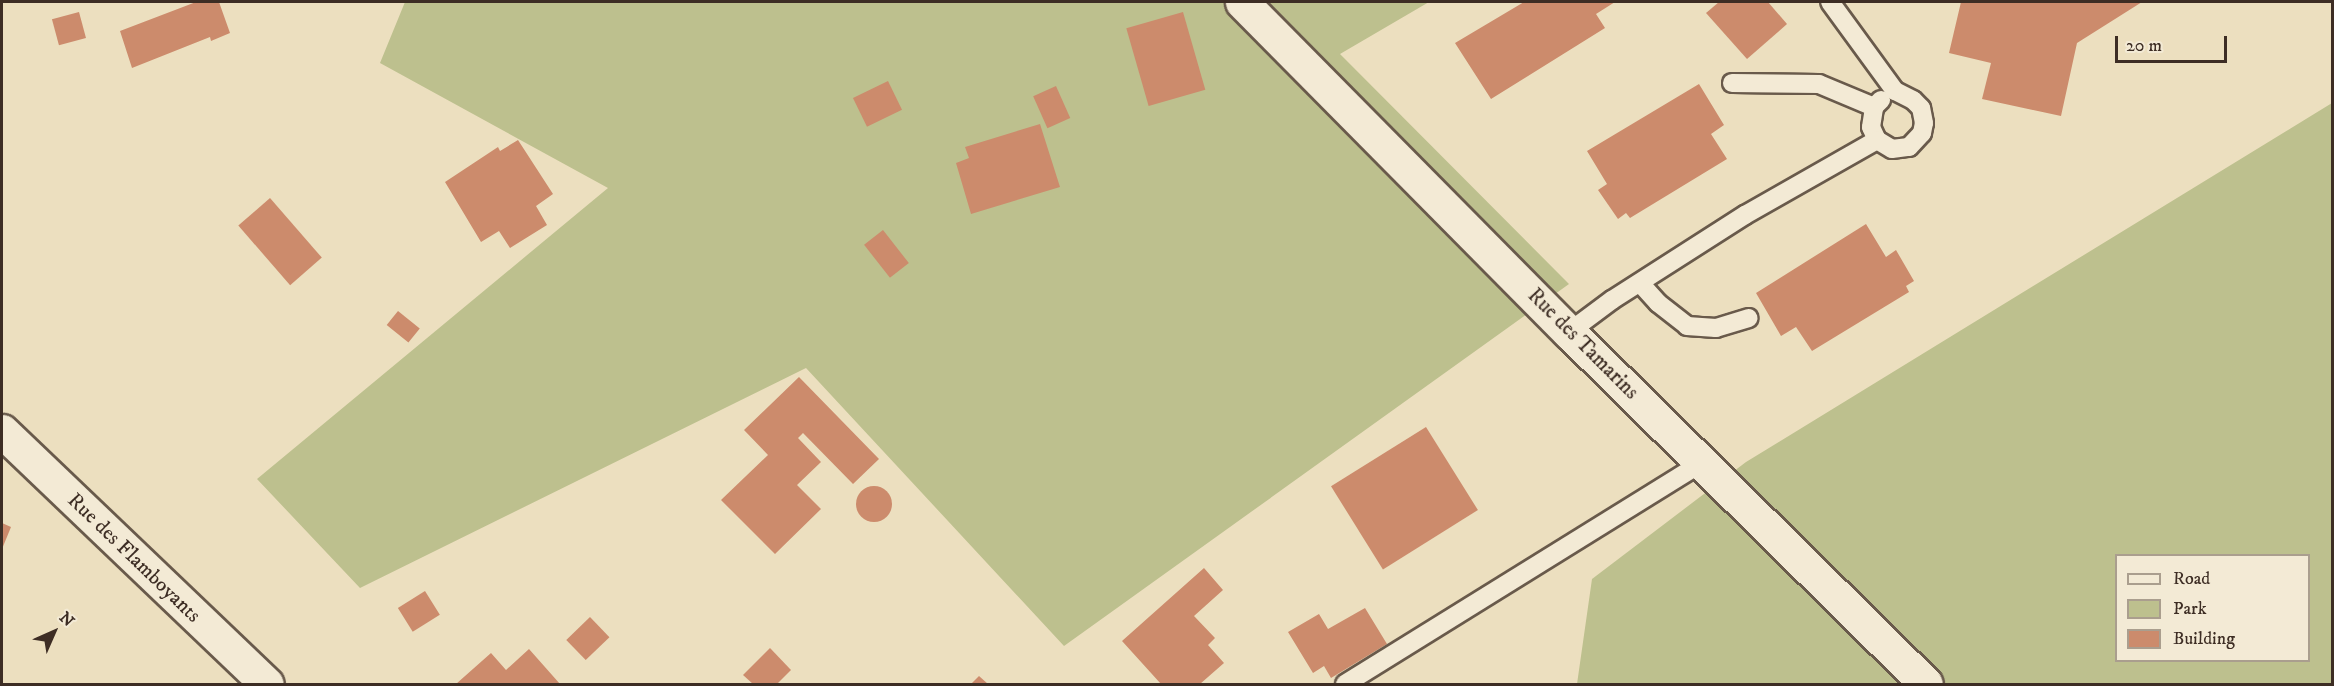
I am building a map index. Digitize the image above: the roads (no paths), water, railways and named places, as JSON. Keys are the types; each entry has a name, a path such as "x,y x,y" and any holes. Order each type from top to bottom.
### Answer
{"street":[{"name":"Rue des Tamarins","path":"1242,2 1569,332 1926,684"},
{"name":"Rue des Flamboyants","path":"2,431 267,684"}],"lane":[{"path":"1830,2 1895,91 1913,100 1921,108 1924,123 1922,133 1909,147 1892,149 1877,140 1871,127 1874,107 1895,91"},
{"path":"1732,83 1819,84 1874,107"},
{"path":"1569,332 1745,215 1877,140"},
{"path":"1640,283 1658,303 1687,326 1716,328 1749,318"},
{"path":"1345,684 1703,462"}]}
